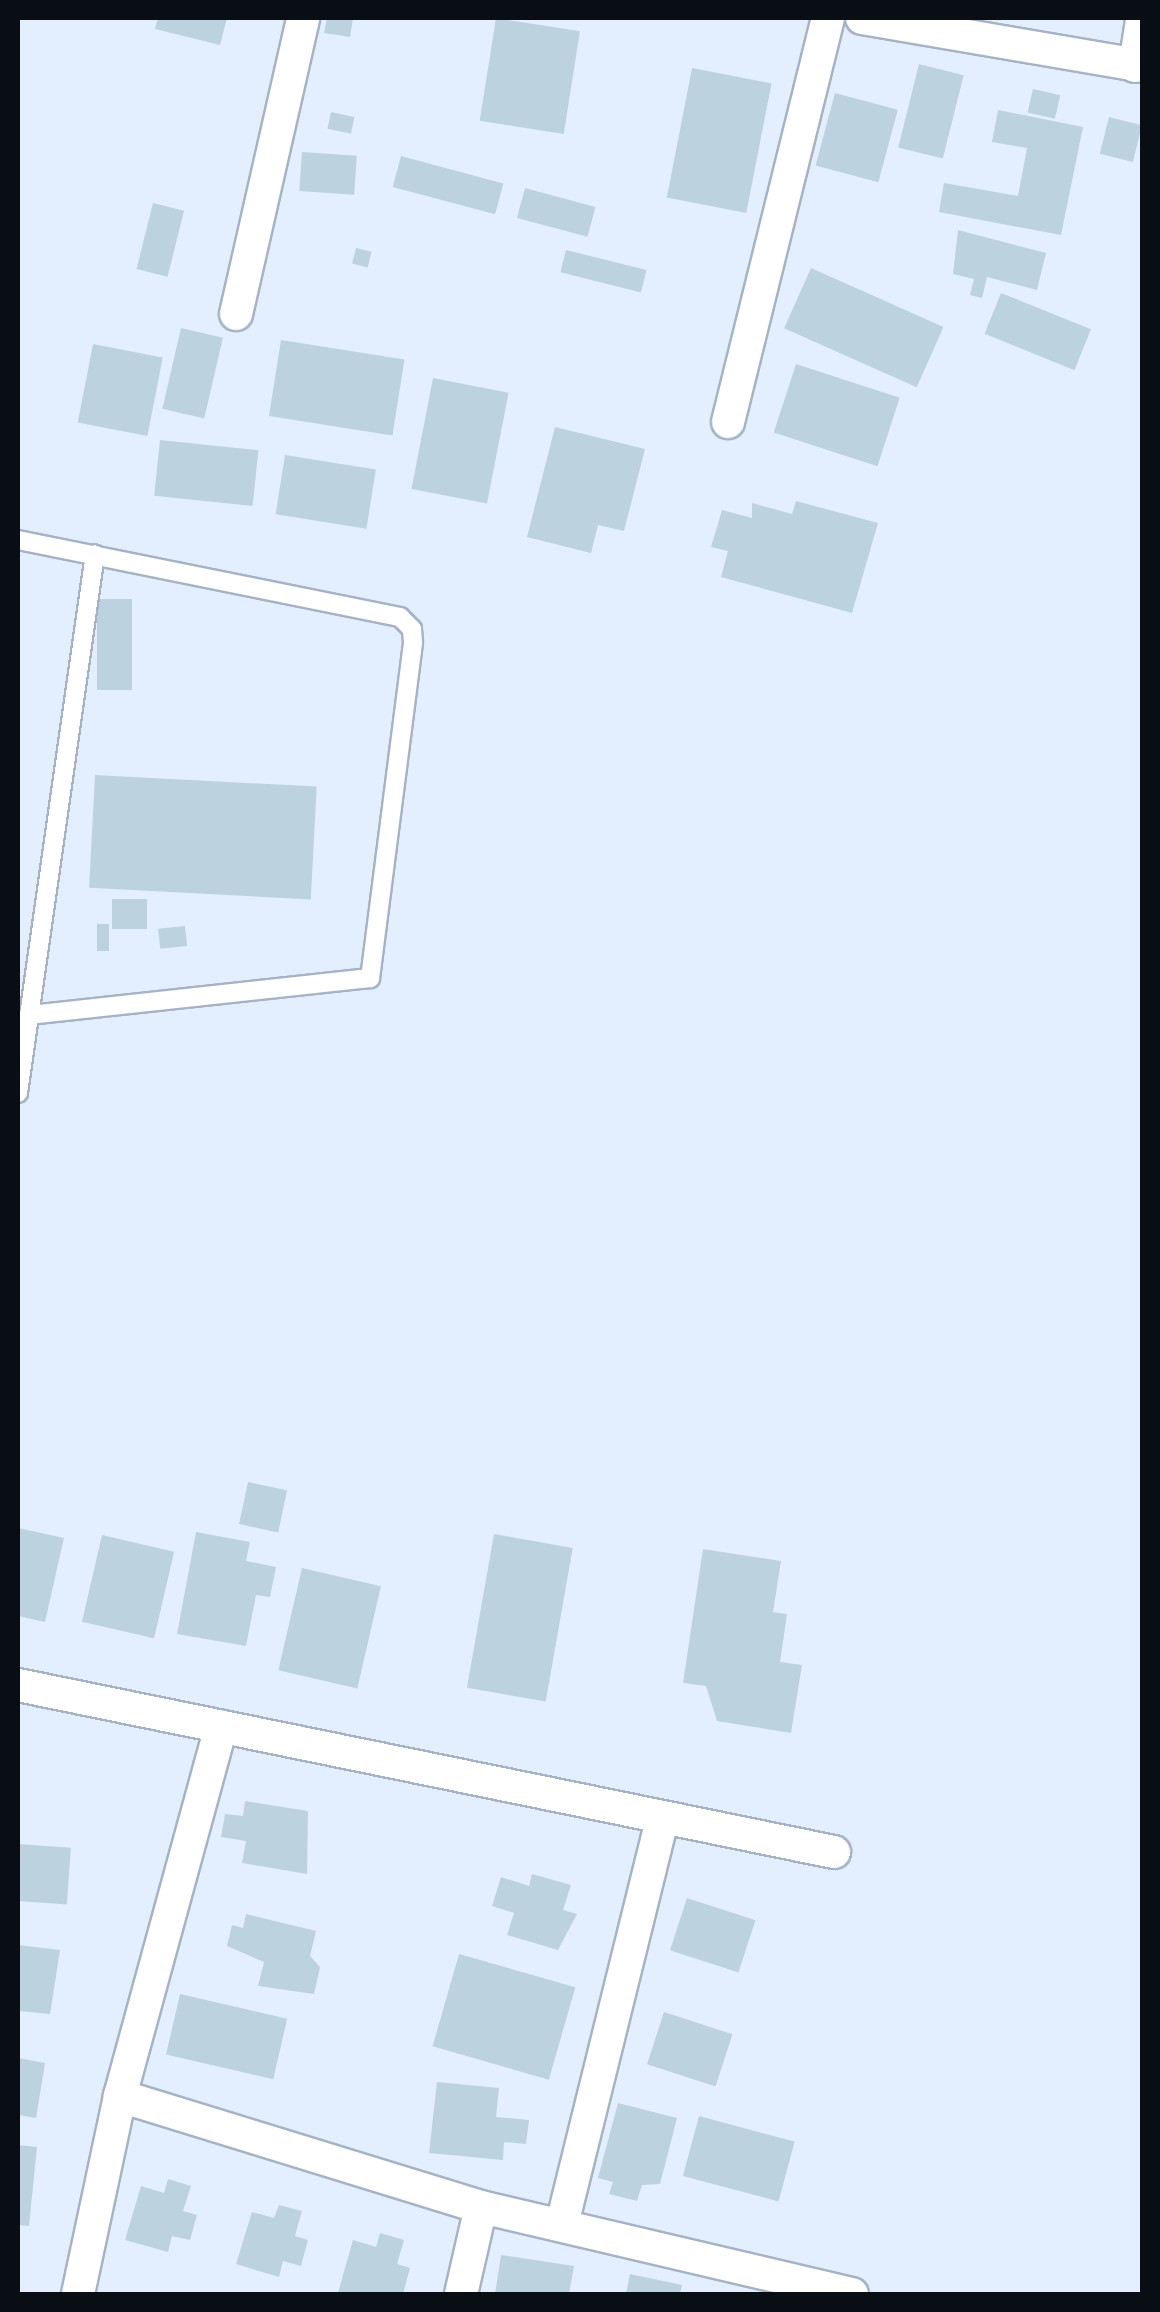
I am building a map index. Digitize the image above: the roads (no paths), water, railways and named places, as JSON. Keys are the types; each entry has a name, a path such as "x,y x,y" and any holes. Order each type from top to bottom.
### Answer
{"street":[{"path":"236,314 303,18"},
{"path":"728,422 828,18"},
{"path":"862,18 1139,66 1142,20"},
{"path":"18,1686 834,1852"},
{"path":"78,2294 120,2096 220,1727"},
{"path":"562,2224 662,1820"},
{"path":"120,2096 481,2207 852,2294"},
{"path":"461,2294 481,2207"}],"lane":[{"path":"18,540 400,617 412,629 370,978 28,1015"},
{"path":"18,1092 95,554"}]}
